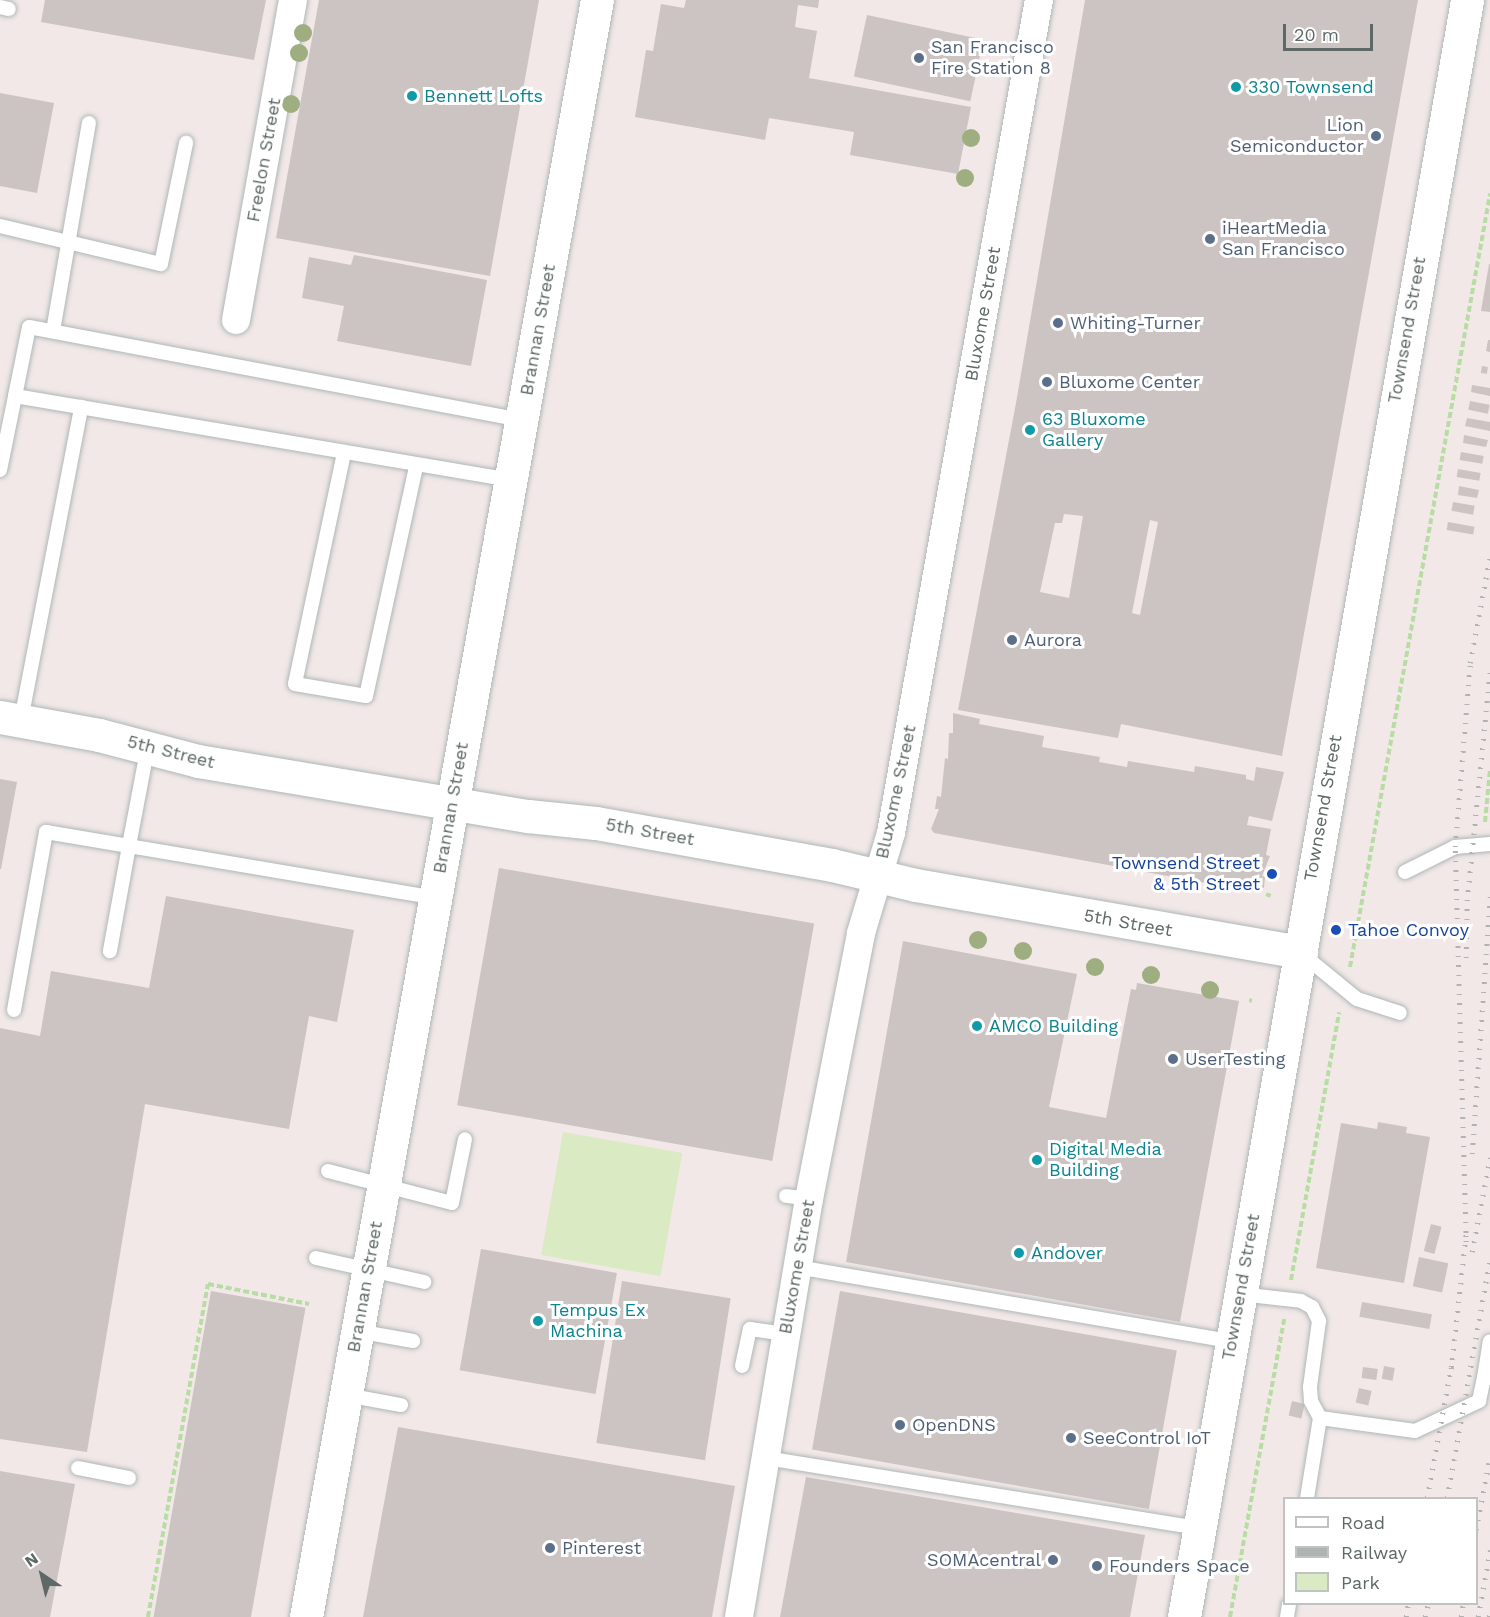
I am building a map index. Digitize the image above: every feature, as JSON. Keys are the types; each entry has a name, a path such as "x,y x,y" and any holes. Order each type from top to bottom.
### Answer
{"street":[{"name":"Freelon Street","path":"237,320 293,0"},
{"name":"Brannan Street","path":"306,1617 450,803 511,480 597,0"},
{"name":"Bluxome Street","path":"739,1617 797,1266 797,1198 861,933 891,833 1039,0"},
{"name":"Townsend Street","path":"1184,1617 1301,952 1326,787 1467,0"},
{"name":"5th Street","path":"11,718 148,746 198,761 450,803 596,822 878,876 1301,952"}],"lane":[{"path":"52,331 89,123"},
{"path":"0,226 161,264 186,143"},
{"path":"0,470 28,327 521,420"},
{"path":"15,396 511,480"},
{"path":"11,718 81,407"},
{"path":"344,453 295,684 366,696 416,465"},
{"path":"110,951 148,746"},
{"path":"15,1010 46,832 435,898"},
{"path":"1405,872 1455,847 1486,844"},
{"path":"1301,952 1357,999 1400,1013"},
{"path":"328,1172 452,1203 465,1139"},
{"path":"316,1258 424,1282"},
{"path":"797,1266 1232,1341"},
{"path":"1240,1294 1301,1301 1312,1307 1319,1321 1310,1388 1311,1401 1320,1418 1307,1497"},
{"path":"742,1366 750,1329 784,1334"},
{"path":"357,1331 413,1341"},
{"path":"1320,1418 1414,1431 1479,1401 1487,1378 1490,1341"},
{"path":"346,1395 401,1405"},
{"path":"766,1458 1199,1528"},
{"path":"78,1468 129,1478"}],"path":[{"path":"1352,962 1490,194"},
{"path":"1486,844 1490,769"},
{"path":"1266,894 1271,896"},
{"path":"148,1617 208,1284 309,1304"}],"green space":[{"path":"563,1132 682,1153 660,1276 541,1255"}],"building":[{"path":"45,0 266,0 254,60 41,22"},
{"path":"319,0 539,0 490,276 276,238"},
{"path":"686,0 819,0 818,8 798,5 795,27 817,31 809,78 971,107 958,174 850,155 854,132 769,118 765,140 635,117 646,50 653,51 661,4 684,8"},
{"path":"1085,0 1418,0 1282,756 1121,724 1118,738 958,710 1016,403","holes":["1064,514 1083,516 1069,598 1040,592 1055,523 1062,523","1150,520 1158,522 1140,615 1132,613"]},
{"name":"San Francisco Fire Station 8","path":"867,15 983,40 970,101 854,77"},
{"path":"0,93 54,103 37,193 0,186"},
{"path":"354,255 487,280 471,366 337,341 344,306 302,298 309,257 351,265"},
{"path":"1490,264 1490,312 1481,311"},
{"path":"1488,340 1490,340 1490,352 1486,351"},
{"path":"1482,366 1488,367 1487,374 1481,373"},
{"path":"1472,385 1490,388 1490,396 1471,392"},
{"path":"1470,401 1490,405 1488,414 1468,410"},
{"path":"1467,418 1490,422 1490,431 1465,426"},
{"path":"1464,435 1488,440 1486,447 1463,443"},
{"path":"1461,452 1484,456 1482,464 1460,460"},
{"path":"1458,469 1481,473 1479,481 1457,477"},
{"path":"1459,486 1479,490 1477,498 1458,495"},
{"path":"1453,502 1475,506 1473,515 1451,511"},
{"path":"1448,522 1475,527 1473,535 1447,530"},
{"path":"953,713 980,719 979,724 1044,736 1042,747 1100,757 1099,762 1127,767 1128,761 1194,772 1195,766 1246,775 1246,779 1254,781 1256,767 1284,772 1272,821 1249,816 1247,825 1271,829 1266,855 1270,856 1262,876 1265,877 1264,888 1260,887 1259,893 1246,890 1247,885 1239,883 1238,889 934,833 931,829 939,809 935,809 937,796 941,797 945,758 948,759 949,733 953,733"},
{"path":"0,779 17,782 1,869 0,869"},
{"path":"499,868 814,924 772,1161 457,1105"},
{"path":"166,896 354,930 337,1022 309,1016 289,1129 145,1104 87,1452 0,1439 0,1028 40,1036 51,971 149,988"},
{"path":"903,941 1077,974 1049,1107 1106,1118 1131,989 1136,990 1137,983 1239,1001 1180,1322 846,1262"},
{"path":"1378,1122 1407,1127 1406,1133 1430,1137 1404,1283 1316,1268 1341,1123 1377,1129"},
{"path":"1431,1224 1442,1227 1434,1254 1424,1251"},
{"name":"Tempus Ex Machina","path":"481,1249 617,1273 596,1394 460,1370"},
{"path":"1419,1257 1448,1263 1442,1293 1413,1286"},
{"path":"622,1281 731,1298 705,1460 596,1443"},
{"path":"211,1291 306,1308 251,1617 154,1617"},
{"name":"SeeControl IoT","path":"840,1291 1177,1350 1149,1509 812,1450"},
{"path":"1362,1302 1432,1314 1429,1329 1359,1317"},
{"path":"1384,1366 1395,1368 1393,1381 1382,1379"},
{"path":"1363,1367 1378,1369 1376,1380 1361,1378"},
{"path":"1359,1388 1372,1391 1368,1406 1356,1403"},
{"path":"1292,1401 1305,1404 1301,1419 1289,1416"},
{"name":"Pinterest","path":"398,1427 735,1486 712,1617 363,1617"},
{"path":"0,1471 75,1484 50,1617 0,1617"},
{"path":"806,1477 1145,1535 1130,1617 780,1617"}],"railway":[{"path":"1466,1242 1455,847 1470,663 1490,556"},
{"path":"1466,958 1467,901 1490,669"},
{"path":"1472,1154 1490,896"},
{"path":"1472,1252 1490,1158"},
{"path":"1451,1369 1466,1234"},
{"path":"1447,1497 1490,1259"},
{"path":"1427,1497 1452,1362"},
{"path":"1478,1519 1490,1456"},
{"path":"1478,1617 1490,1550"},
{"path":"1406,1617 1408,1605"},
{"path":"1425,1617 1428,1605"},
{"path":"1461,1617 1463,1605"},
{"path":"1489,1617 1490,1613"}],"place":[{"name":"San Francisco Fire Station 8","path":"919,58"},
{"name":"330 Townsend","path":"1236,87"},
{"name":"Bennett Lofts","path":"412,96"},
{"name":"Lion Semiconductor","path":"1376,136"},
{"name":"iHeartMedia San Francisco","path":"1210,239"},
{"name":"Whiting-Turner","path":"1058,323"},
{"name":"Bluxome Center","path":"1047,382"},
{"name":"63 Bluxome Gallery","path":"1030,430"},
{"name":"Aurora","path":"1012,640"},
{"name":"Townsend Street & 5th Street","path":"1272,874"},
{"name":"Tahoe Convoy","path":"1336,930"},
{"name":"AMCO Building","path":"977,1026"},
{"name":"UserTesting","path":"1173,1059"},
{"name":"Digital Media Building","path":"1037,1160"},
{"name":"Andover","path":"1019,1253"},
{"name":"Tempus Ex Machina","path":"538,1321"},
{"name":"OpenDNS","path":"900,1425"},
{"name":"SeeControl IoT","path":"1071,1438"},
{"name":"Pinterest","path":"550,1548"},
{"name":"SOMAcentral","path":"1053,1560"},
{"name":"Founders Space","path":"1097,1566"}]}
